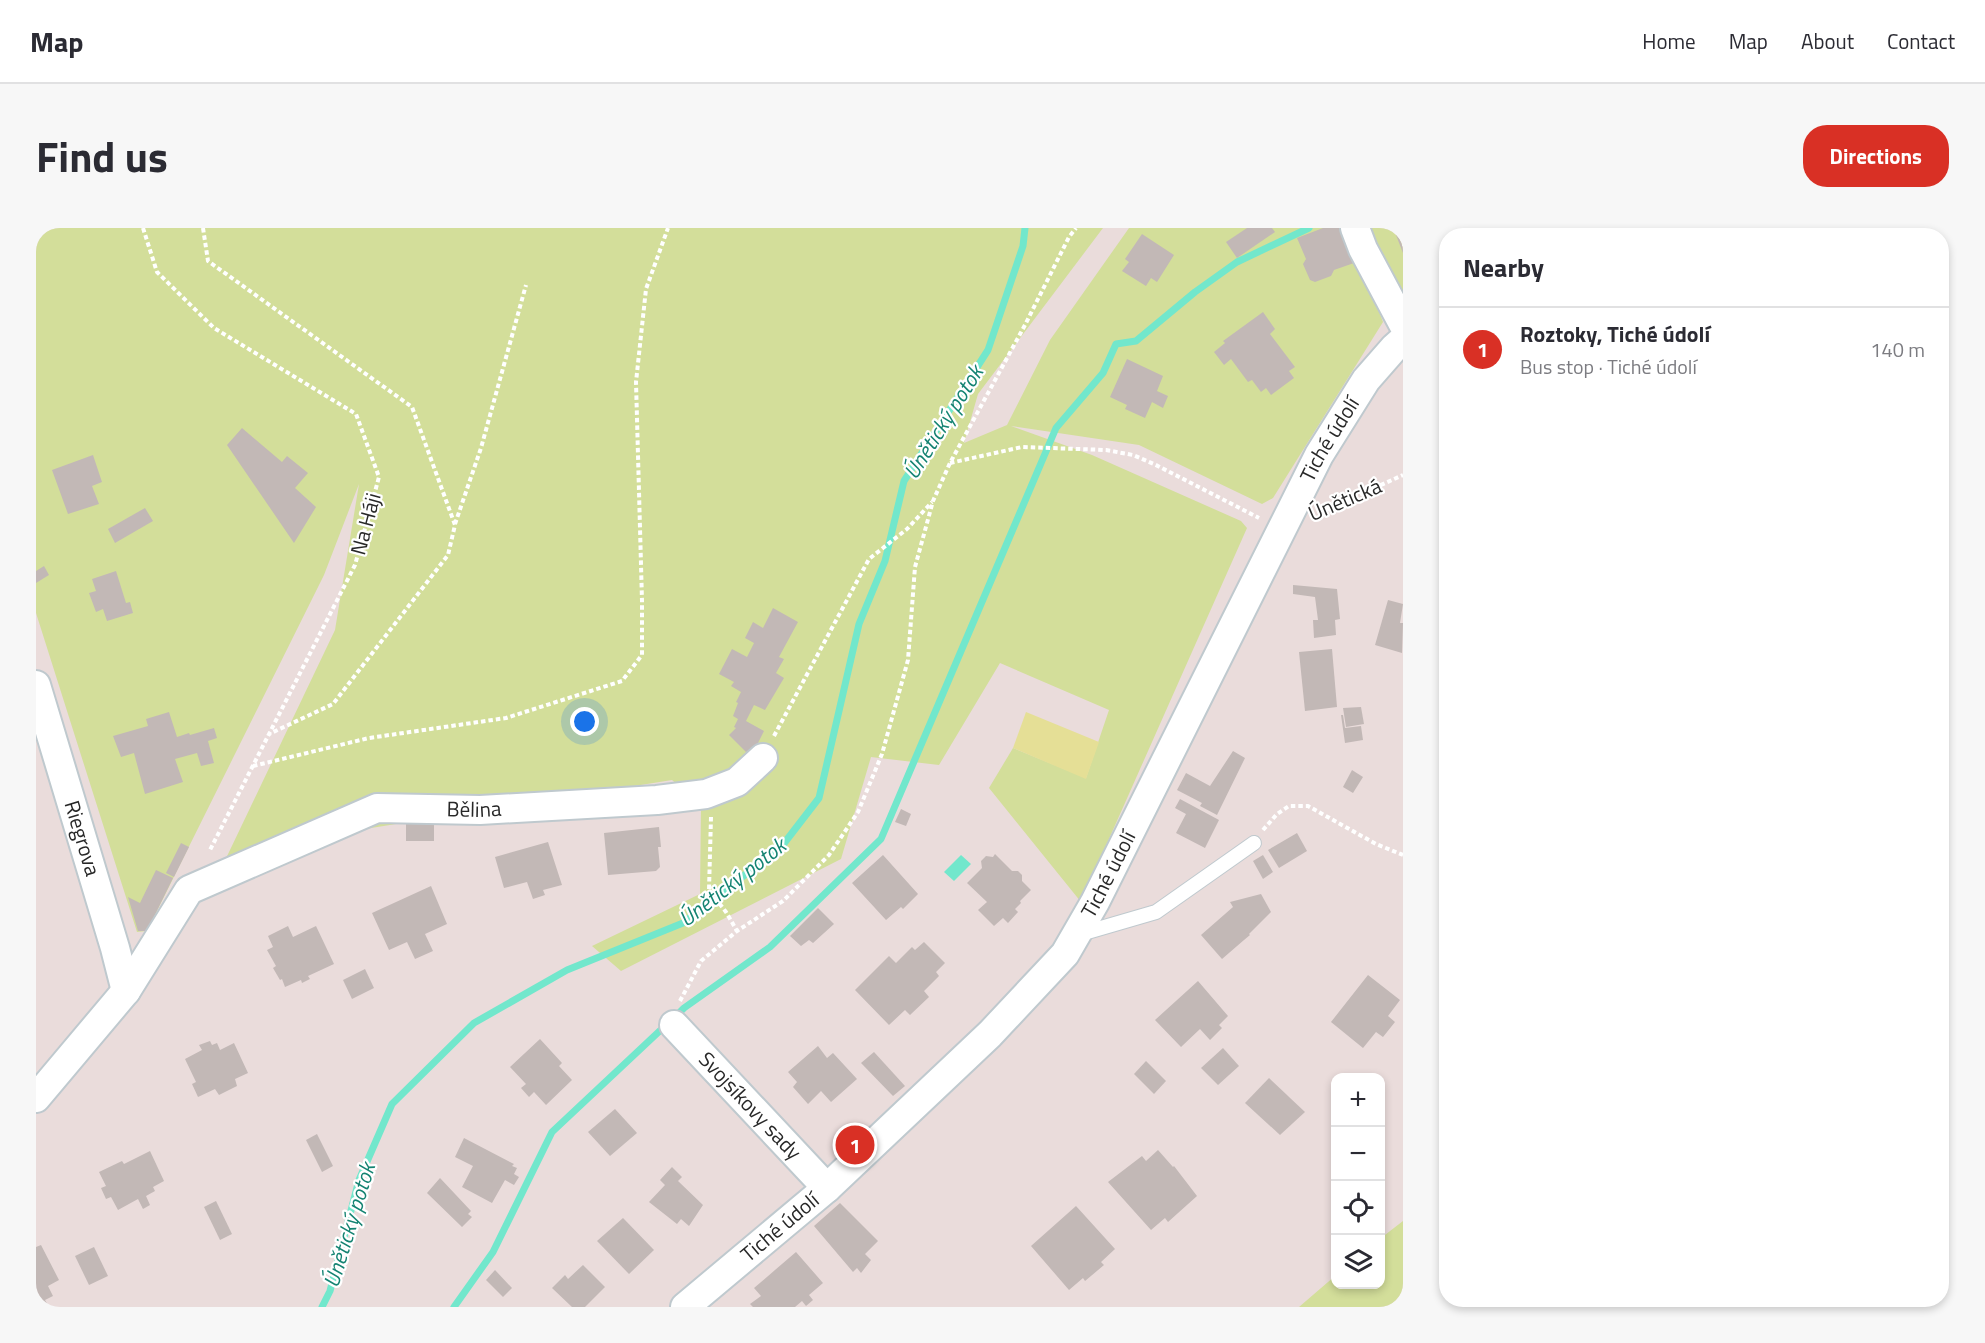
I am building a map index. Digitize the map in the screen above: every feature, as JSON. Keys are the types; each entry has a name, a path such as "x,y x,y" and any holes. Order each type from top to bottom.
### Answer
{"street":[{"path":"1355,228 1403,324"},
{"name":"Tiché údolí","path":"686,1307 827,1188 990,1034 1065,954 1095,902 1319,455 1366,380 1403,340"},
{"name":"Riegrova","path":"36,686 126,991"},
{"name":"Bělina","path":"189,890 377,808 480,810 657,800 706,794 736,782 763,758"},
{"path":"36,1098 126,991 189,890"},
{"name":"Svojsíkovy sady","path":"674,1025 827,1188"}],"lane":[{"path":"1075,936 1156,912 1254,843"}],"path":[{"name":"Na Háji","path":"143,228 157,272 214,328 356,414 379,477 355,565 189,890"},
{"path":"203,228 208,261 411,407 455,525"},
{"path":"253,766 369,738 506,718 622,681 642,656 636,382 645,289 668,228"},
{"path":"674,1025 679,1002 701,961 736,931 783,901 829,855 858,812 882,754 908,660 915,567 933,501 950,463 1025,325 1069,237 1076,228"},
{"path":"269,734 333,704 448,555 455,525 481,448 526,285"},
{"path":"950,463 1022,447 1106,450 1133,455 1154,464 1261,519 1286,522"},
{"name":"Únětická","path":"1286,522 1307,519 1403,475"},
{"path":"763,758 869,559 907,530 933,501"},
{"path":"706,794 712,808 709,890 726,912 736,931"},
{"path":"1254,843 1277,814 1288,806 1308,806 1376,844 1403,855"}],"shaded area":[{"path":"36,228 1103,228 978,394 964,443 1007,425 1050,340 1129,228 1348,228 1383,322 1273,498 1262,504 1139,445 1011,426 1092,455 1241,521 1247,528 1081,902 989,788 1013,748 1086,778 1109,710 1000,663 939,765 871,757 841,859 621,971 592,946 700,894 701,804 672,780 290,841 219,873 335,630 359,484 324,575 147,931 137,932 36,613"},
{"path":"1368,228 1403,228 1403,297"},
{"path":"1026,712 1099,742 1086,779 1013,748"},
{"path":"961,855 971,864 954,881 944,872"},
{"path":"1403,1221 1403,1307 1299,1307 1331,1279 1331,1289 1385,1289 1385,1235"}],"building":[{"path":"1247,228 1272,228 1275,232 1237,258 1226,242"},
{"path":"1323,228 1340,228 1354,263 1334,270 1331,276 1315,282 1310,280 1303,264 1306,259 1297,238"},
{"path":"1403,233 1403,253 1396,235"},
{"path":"1142,234 1174,255 1157,282 1151,278 1146,286 1122,271 1129,262 1125,259"},
{"path":"1263,312 1275,329 1270,334 1295,367 1289,371 1294,378 1271,395 1266,388 1261,392 1252,380 1248,382 1231,359 1224,365 1214,352 1225,343 1223,341"},
{"path":"1127,359 1163,376 1157,391 1168,396 1163,408 1152,402 1145,418 1125,409 1127,405 1110,397"},
{"path":"242,428 282,462 287,456 308,473 295,488 316,507 294,543 227,445"},
{"path":"93,455 102,482 92,486 99,504 68,514 52,470"},
{"path":"145,508 153,521 115,543 108,529"},
{"path":"44,566 49,575 36,583 36,571"},
{"path":"116,571 126,603 130,602 133,613 107,621 103,609 96,612 89,593 96,591 92,579"},
{"path":"1293,585 1337,589 1340,619 1335,620 1336,635 1314,638 1313,620 1318,620 1315,597 1293,594"},
{"path":"1388,600 1403,604 1400,623 1403,623 1402,653 1375,645"},
{"path":"773,608 798,622 779,657 784,659 776,673 784,678 765,710 754,705 746,721 764,731 751,757 729,735 736,728 734,727 738,719 733,716 741,692 731,686 734,682 719,674 732,649 747,657 754,643 745,638 753,622 763,628"},
{"path":"1332,649 1337,707 1305,711 1299,652"},
{"path":"1361,707 1364,724 1346,727 1343,708"},
{"path":"169,712 177,737 214,728 217,738 208,741 214,763 201,766 197,753 175,759 183,782 145,794 134,753 121,757 113,736 148,726 146,719"},
{"path":"1341,715 1343,715 1345,728 1361,726 1363,740 1345,743"},
{"path":"1233,751 1245,758 1217,815 1200,806 1202,803 1177,790 1186,773 1210,786"},
{"path":"1352,770 1363,777 1353,793 1343,787"},
{"path":"1180,799 1219,820 1205,848 1176,833 1186,814 1175,808"},
{"path":"901,809 911,814 906,826 895,822"},
{"path":"406,817 434,818 434,841 406,841"},
{"path":"659,827 660,867 656,871 608,875 604,833"},
{"path":"1297,833 1307,851 1279,868 1268,850"},
{"path":"548,842 562,885 543,890 545,895 533,899 527,882 504,888 495,857"},
{"path":"181,843 189,847 174,877 166,873"},
{"path":"995,854 1012,871 1018,871 1022,875 1022,881 1031,890 1020,901 1021,903 1015,909 1018,912 1008,923 1003,918 994,926 978,910 987,902 967,883 982,868 981,861 986,856 993,857"},
{"path":"883,855 918,894 903,909 901,907 886,920 852,883"},
{"path":"1263,855 1273,872 1263,879 1253,861"},
{"path":"156,870 173,878 147,931 138,931 128,897 140,903"},
{"path":"431,886 447,924 425,934 433,951 415,959 407,942 389,950 372,913"},
{"path":"1261,894 1271,912 1250,935 1222,959 1201,935 1233,907 1230,902"},
{"path":"818,908 834,924 813,943 809,940 801,946 790,936"},
{"path":"288,926 293,937 316,926 334,964 308,976 310,979 302,983 301,980 285,987 273,968 276,966 267,950 273,947 268,936"},
{"path":"924,942 945,963 936,972 939,976 924,991 929,997 910,1015 905,1010 889,1025 855,990 889,956 896,963 912,947 915,950"},
{"path":"365,969 374,988 352,999 343,980"},
{"path":"1368,975 1400,1000 1388,1016 1395,1022 1383,1037 1376,1032 1363,1048 1331,1022"},
{"path":"1198,981 1228,1016 1219,1025 1222,1028 1210,1040 1200,1029 1181,1047 1155,1020"},
{"path":"540,1039 562,1063 559,1066 572,1080 546,1105 534,1092 529,1097 521,1088 526,1084 510,1067"},
{"path":"210,1041 212,1045 217,1043 220,1050 234,1043 248,1073 235,1079 237,1086 219,1095 215,1089 198,1097 192,1084 196,1082 185,1059 202,1050 199,1045"},
{"path":"818,1046 827,1058 833,1053 857,1079 831,1102 821,1091 808,1104 793,1087 797,1082 788,1072"},
{"path":"1223,1048 1239,1066 1218,1085 1201,1068"},
{"path":"874,1052 905,1086 893,1096 861,1063"},
{"path":"1146,1061 1166,1081 1154,1094 1134,1074"},
{"path":"1269,1078 1305,1112 1280,1135 1245,1103"},
{"path":"615,1109 637,1133 610,1156 588,1132"},
{"path":"317,1134 333,1166 322,1172 306,1140"},
{"path":"464,1138 514,1164 512,1166 517,1168 514,1174 519,1177 514,1185 505,1180 492,1203 462,1187 473,1166 455,1157"},
{"path":"1158,1150 1174,1166 1197,1196 1168,1222 1165,1218 1151,1230 1108,1182 1142,1156 1146,1161"},
{"path":"150,1151 164,1181 153,1187 155,1191 146,1196 150,1205 143,1209 138,1199 118,1210 111,1197 106,1199 101,1188 106,1186 99,1172 122,1161 124,1164"},
{"path":"672,1167 682,1177 678,1181 703,1205 689,1226 681,1219 677,1224 649,1202 665,1185 660,1180"},
{"path":"440,1178 471,1211 468,1214 472,1217 462,1227 427,1193"},
{"path":"216,1201 232,1234 220,1240 204,1207"},
{"path":"840,1203 878,1241 865,1254 871,1260 861,1273 857,1268 853,1272 814,1226"},
{"path":"1076,1206 1115,1249 1101,1262 1104,1265 1085,1281 1083,1278 1069,1290 1031,1246"},
{"path":"623,1218 654,1250 629,1274 597,1241"},
{"path":"41,1245 59,1280 48,1286 53,1296 45,1300 49,1307 40,1307 38,1303 36,1304 36,1247"},
{"path":"94,1247 108,1276 89,1285 75,1256"},
{"path":"796,1252 823,1283 809,1295 813,1300 806,1306 802,1301 795,1307 753,1307 750,1304 761,1296 754,1288"},
{"path":"583,1265 605,1287 585,1307 572,1307 552,1288 565,1275 568,1279"},
{"path":"495,1270 512,1288 503,1297 486,1280"}],"waterway":[{"name":"Únětický potok","path":"322,1307 330,1291 359,1180 392,1104 474,1023 567,970 683,923 782,846 819,798 859,624 885,561 904,481 988,350 1023,246 1025,228"},
{"path":"674,1018 684,1008 770,947 881,839 1056,428 1103,373 1116,344 1136,341 1195,292 1237,262 1309,228"},
{"path":"454,1307 493,1252 552,1132 666,1025"}],"place":[{"name":"Roztoky, Tiché údolí","path":"855,1145"}]}
